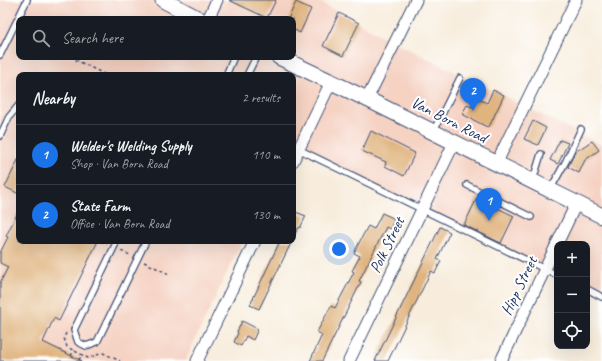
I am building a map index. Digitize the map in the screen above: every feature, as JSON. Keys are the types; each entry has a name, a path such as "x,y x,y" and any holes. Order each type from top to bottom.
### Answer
{"main road":[{"path":"163,0 193,16"},
{"name":"Van Born Road","path":"285,60 602,216"}],"street":[{"path":"210,16 218,0"},
{"path":"367,99 416,0"},
{"path":"496,164 576,0"},
{"path":"296,154 331,82"},
{"name":"Polk Street","path":"349,361 454,143"},
{"name":"Hipp Street","path":"501,361 576,204"},
{"path":"197,361 253,244"}],"lane":[{"path":"19,16 27,0"},
{"path":"0,55 16,22"},
{"path":"227,72 233,60"},
{"path":"248,72 254,60"},
{"path":"433,132 460,78"},
{"path":"0,136 9,117 16,108"},
{"path":"550,190 581,129"},
{"path":"298,149 554,273"},
{"path":"532,182 540,154"},
{"path":"467,185 531,217"},
{"path":"115,244 74,330 78,342 86,346 97,342 145,244"},
{"path":"590,291 602,297"}],"path":[{"path":"76,60 100,72"},
{"path":"396,226 400,228"},
{"path":"71,356 74,350"},
{"path":"79,360 82,354"}],"shaded area":[{"path":"0,0 316,0 384,37 602,145 602,297 590,291 590,241 554,241 554,274 296,148 296,72 16,72 16,244 241,244 185,361 0,361"}],"building":[{"path":"229,0 276,0 268,16 263,16"},
{"path":"296,2 311,9 300,33 296,31 296,16 289,16"},
{"path":"339,13 359,23 343,56 323,46"},
{"path":"493,90 504,95 490,125 487,127 462,114 467,105 472,107 477,98 487,103"},
{"path":"533,121 546,128 538,145 524,139"},
{"path":"371,131 415,153 404,176 385,166 386,162 362,151"},
{"path":"560,140 568,143 558,164 550,160"},
{"path":"592,141 599,150 585,160 579,173 568,167 575,152"},
{"path":"16,164 16,192 5,187"},
{"path":"477,198 514,216 501,243 464,225"},
{"path":"296,212 306,216 300,228 298,228 296,232"},
{"path":"382,213 395,219 390,229 386,227 322,361 310,361 322,335 317,332 331,306 335,308 354,272 352,271 360,256 354,253 368,226 374,229"},
{"path":"16,216 16,244 97,244 59,321 54,318 43,342 82,361 0,361 0,283 8,267 0,263 0,253 8,237 6,236"},
{"path":"440,227 450,232 437,259 441,261 435,273 431,271 388,361 375,361"},
{"path":"279,244 291,244 259,309 250,305"},
{"path":"242,321 258,329 253,340 246,336 241,346 234,342"}],"place":[{"name":"State Farm","path":"473,111"},
{"name":"Welder's Welding Supply","path":"489,221"}]}
